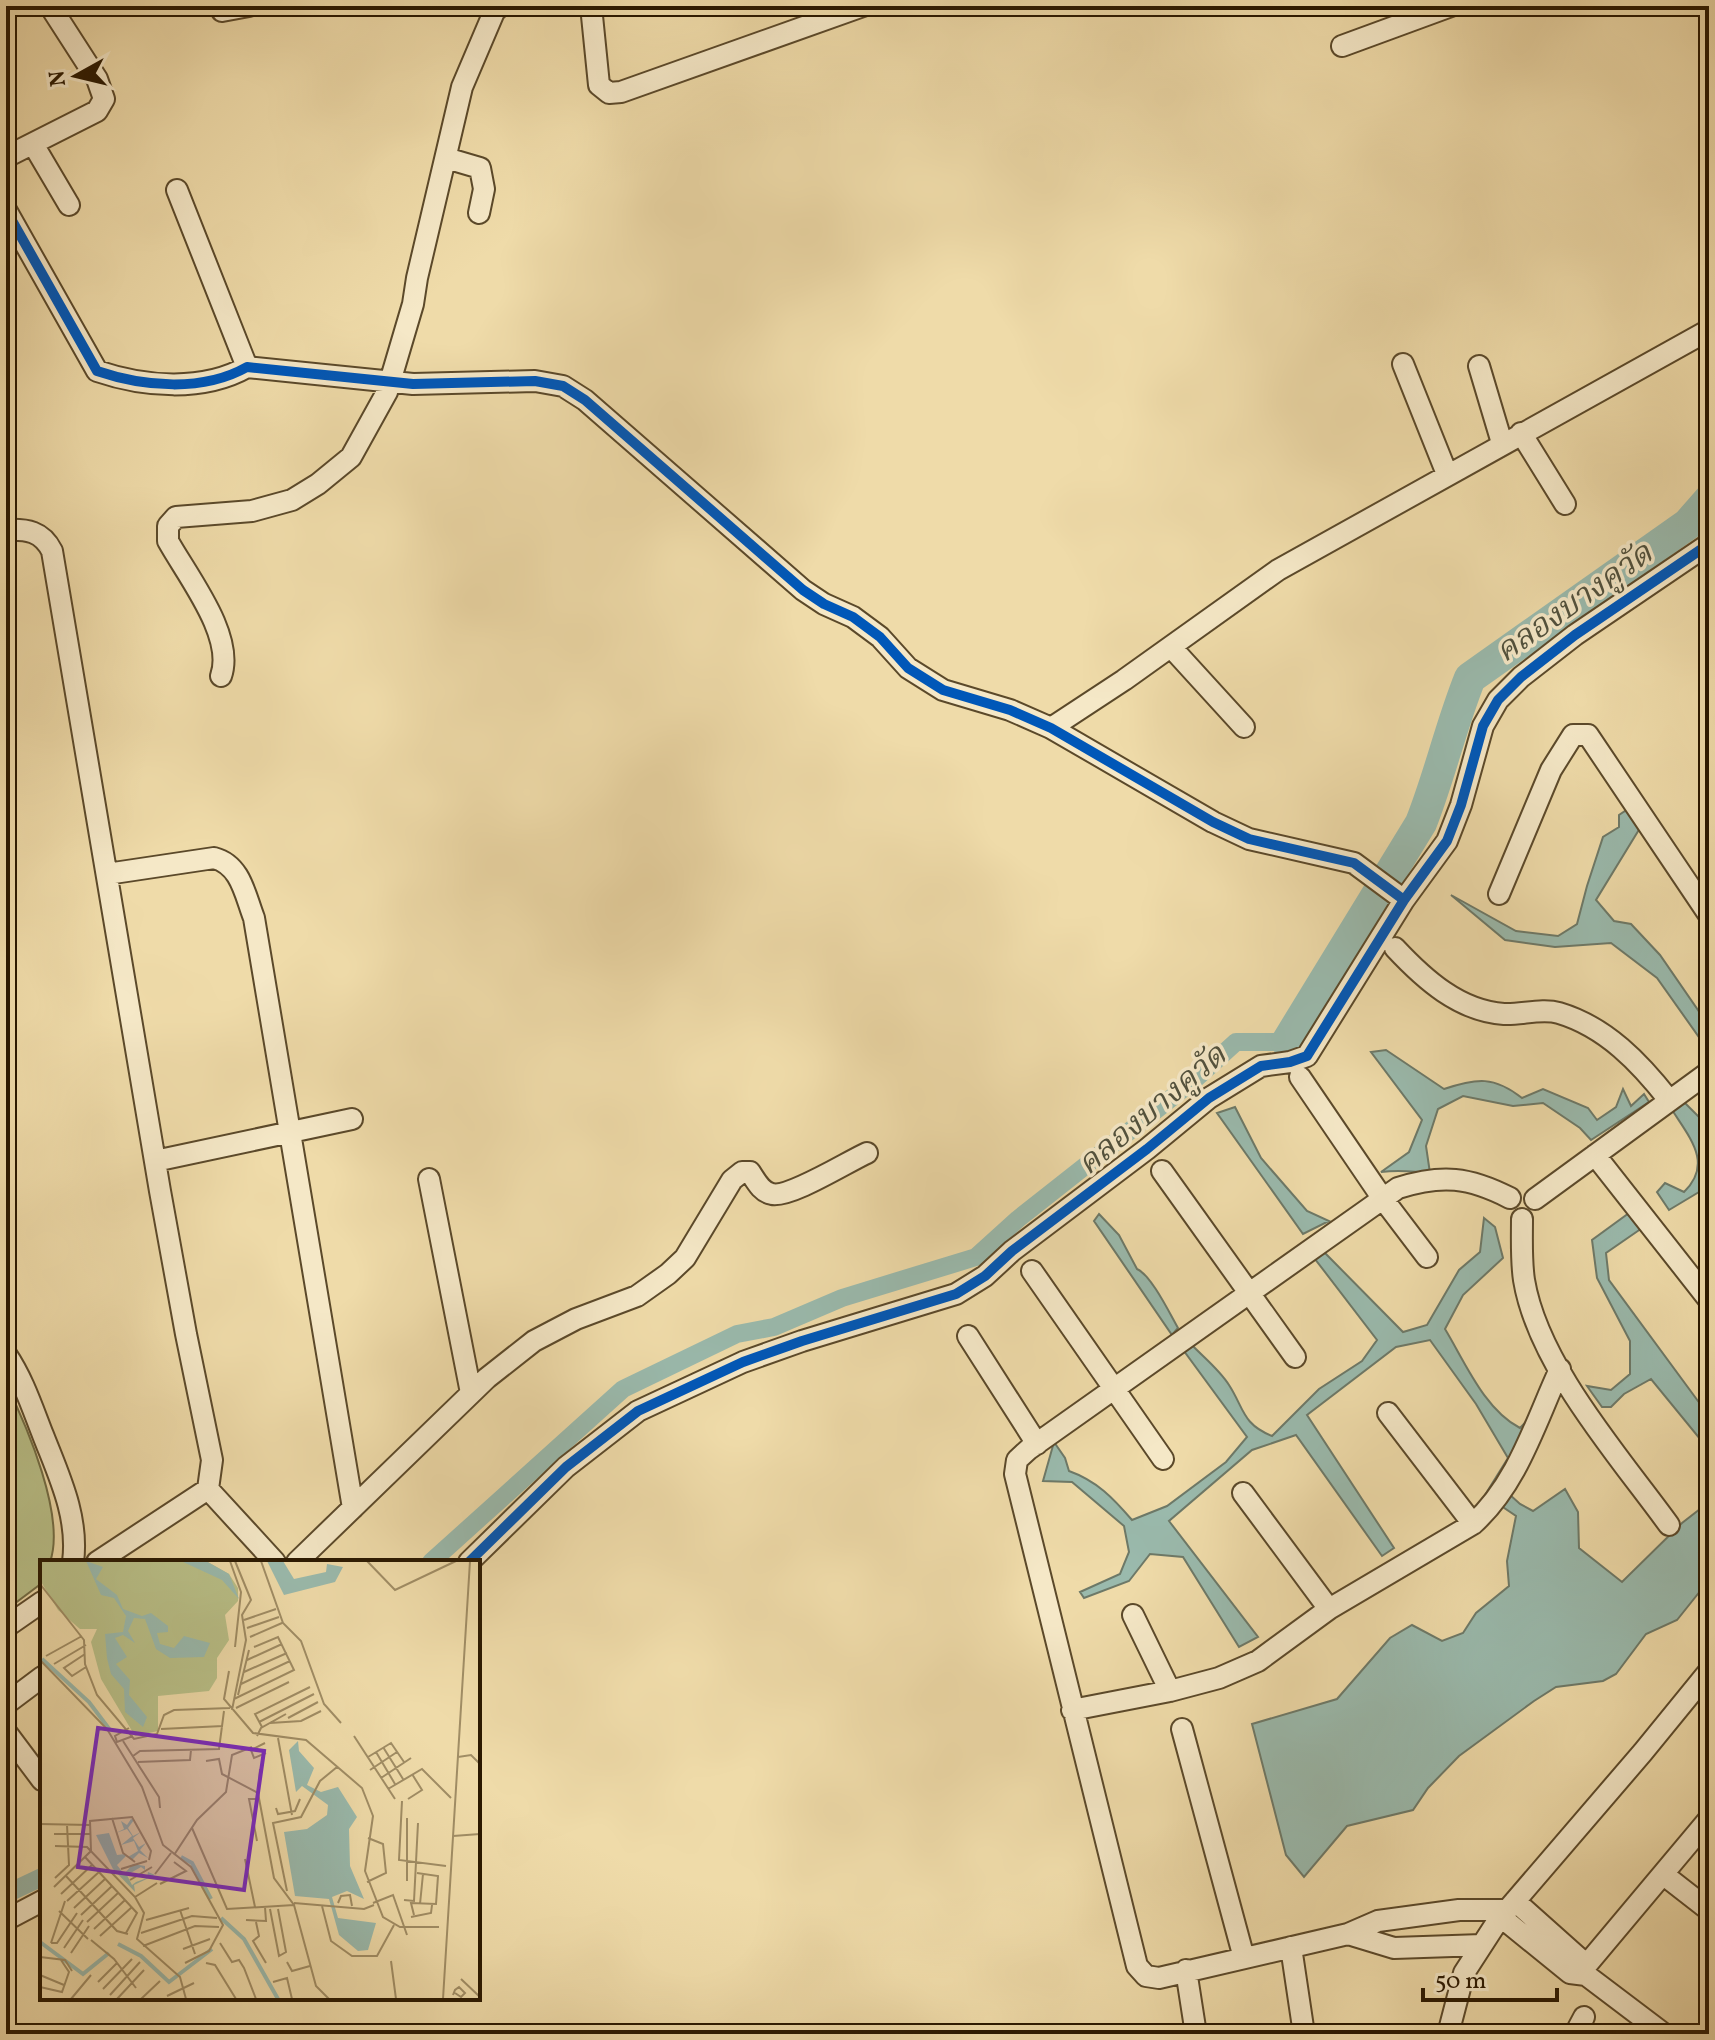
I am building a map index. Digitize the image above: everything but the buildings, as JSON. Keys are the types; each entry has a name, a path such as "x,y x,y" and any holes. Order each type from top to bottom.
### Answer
{"street":[{"path":"6,157 97,111 104,99 97,79 50,6"},
{"path":"222,11 249,6"},
{"path":"221,676 225,648 220,632 168,541 168,526 176,517 252,511 292,500 351,457 389,387 413,304 462,87 494,12 500,6"},
{"path":"591,6 599,85 609,93 621,92 863,6"},
{"path":"1342,46 1451,6"},
{"path":"33,144 69,205"},
{"path":"446,158 480,168 484,189 479,213"},
{"path":"177,190 247,367"},
{"path":"6,210 97,371 180,385 223,378 247,367 290,370 389,387 535,381 563,386 585,400 803,590 853,617 880,637 908,668 943,690 1010,710 1051,728 1213,822 1249,839 1354,863 1400,897"},
{"path":"1051,728 1278,570 1709,330"},
{"path":"1403,364 1447,474"},
{"path":"1479,366 1502,443"},
{"path":"1521,433 1565,504"},
{"path":"6,530 25,529 40,535 52,551 155,1161 212,1460 208,1489 100,1560"},
{"path":"471,1560 566,1467 638,1411 743,1362 956,1294 985,1276 1012,1251 1209,1098 1261,1066 1307,1056 1400,897 1447,841 1461,805 1483,726 1498,700 1521,677 1575,635 1709,544"},
{"path":"1171,647 1244,727"},
{"path":"1499,894 1551,770 1573,735 1580,733 1588,735 1709,915"},
{"path":"107,874 214,858 226,861 237,873 254,918 353,1508"},
{"path":"1395,948 1419,974 1471,1007 1503,1014 1556,1012 1586,1023 1610,1037 1661,1090"},
{"path":"1535,1199 1595,1155 1661,1090 1709,1072"},
{"path":"1300,1077 1383,1199 1427,1257"},
{"path":"155,1161 352,1119"},
{"path":"299,1560 471,1393 534,1341 576,1319 637,1296 668,1274 685,1258 732,1180 742,1172 750,1172 759,1186 770,1194 787,1194 867,1153"},
{"path":"1595,1155 1709,1300"},
{"path":"1162,1171 1295,1357"},
{"path":"429,1179 471,1393"},
{"path":"1510,1198 1476,1182 1461,1180 1424,1180 1398,1188 1021,1455 1015,1474 1137,1966 1146,1976 1159,1978 1348,1934 1378,1921 1409,1915 1459,1910 1508,1910 1555,1950 1581,1960 1583,1972 1664,2034"},
{"path":"1525,1191 1535,1199 1535,1211 1531,1216 1522,1219 1513,1216 1510,1198 1513,1193 1525,1191"},
{"path":"1522,1219 1524,1279 1534,1318 1572,1391 1669,1525"},
{"path":"1032,1271 1163,1459"},
{"path":"968,1336 1037,1444"},
{"path":"6,1354 19,1375 67,1498 75,1535 73,1560"},
{"path":"1072,1710 1170,1691 1219,1678 1258,1661 1329,1609 1473,1524 1493,1506 1517,1467 1560,1369"},
{"path":"1388,1413 1473,1524"},
{"path":"208,1489 273,1560"},
{"path":"1243,1493 1329,1609"},
{"path":"6,1627 40,1606"},
{"path":"1133,1615 1170,1691"},
{"path":"1448,2034 1464,1973 1482,1945 1709,1671"},
{"path":"6,1704 40,1678"},
{"path":"1182,1729 1244,1958"},
{"path":"6,1732 40,1777"},
{"path":"1583,1972 1709,1819"},
{"path":"1664,1875 1709,1910"},
{"path":"6,1920 40,1902"},
{"path":"1348,1934 1394,1948 1482,1945"},
{"path":"1291,1947 1304,2034"},
{"path":"1186,1970 1196,2034"}],"green space":[{"path":"6,1384 42,1472 49,1497 54,1543 50,1560 40,1560 40,1584 6,1610"}],"shaded area":[{"path":"1628,809 1640,828 1596,900 1614,921 1631,924 1660,955 1709,1026 1709,1047 1657,978 1611,943 1555,947 1505,940 1451,895 1516,931 1558,936 1577,924 1603,837 1619,827 1619,815"},
{"path":"1386,1050 1444,1089 1485,1081 1503,1086 1522,1098 1543,1089 1588,1108 1597,1120 1616,1107 1623,1089 1631,1106 1644,1094 1649,1102 1591,1140 1580,1128 1543,1103 1513,1106 1463,1096 1438,1109 1426,1146 1430,1173 1381,1172 1409,1152 1422,1120 1371,1052"},
{"path":"1680,1098 1704,1122 1709,1134 1709,1186 1669,1210 1657,1192 1665,1183 1684,1192 1697,1170 1695,1148 1669,1105"},
{"path":"1235,1107 1261,1158 1307,1211 1329,1221 1303,1234 1217,1113"},
{"path":"1629,1213 1645,1226 1606,1253 1609,1280 1709,1416 1709,1450 1651,1379 1624,1394 1611,1407 1602,1407 1587,1386 1611,1390 1630,1374 1630,1341 1597,1278 1592,1240"},
{"path":"1099,1214 1119,1235 1137,1269 1148,1278 1159,1295 1178,1328 1172,1335 1094,1221"},
{"path":"1484,1218 1495,1227 1503,1258 1463,1295 1445,1329 1476,1384 1507,1420 1520,1428 1543,1404 1509,1494 1533,1511 1565,1489 1578,1512 1579,1548 1622,1582 1682,1523 1709,1502 1709,1580 1677,1620 1646,1634 1616,1674 1603,1681 1556,1687 1534,1701 1459,1756 1428,1788 1413,1810 1347,1826 1304,1877 1286,1855 1252,1724 1337,1699 1390,1638 1412,1625 1442,1641 1463,1633 1476,1613 1509,1586 1507,1561 1516,1516 1485,1495 1508,1458 1476,1404 1430,1340 1396,1347 1307,1415 1394,1548 1382,1556 1296,1435 1252,1450 1169,1521 1258,1637 1239,1647 1183,1557 1150,1554 1129,1581 1084,1598 1080,1592 1120,1574 1129,1552 1124,1526 1072,1482 1043,1481 1054,1442 1065,1458 1069,1471 1104,1491 1132,1520 1167,1506 1226,1462 1247,1437 1184,1351 1190,1343 1225,1379 1249,1421 1272,1436 1319,1389 1362,1361 1377,1340 1315,1259 1323,1251 1403,1332 1427,1325 1459,1270 1480,1252"}],"waterway":[{"name":"คลองบางคูวัด","path":"1287,1042 1421,823 1470,678 1688,524 1709,500"},
{"name":"คลองบางคูวัด","path":"433,1560 623,1389 737,1334 774,1327 842,1298 976,1257 1018,1219 1193,1081 1236,1042 1287,1042"},
{"name":"คลองบางคูวัด","path":"6,1894 40,1878"}],"cycle path":[{"path":"6,210 97,371 134,381 173,384 212,380 247,367 413,384 535,381 563,386 585,400 803,590 853,617 880,637 908,668 943,690 1010,710 1051,728 1213,822 1249,839 1354,863 1404,900"},
{"path":"471,1560 566,1467 638,1411 743,1362 956,1294 985,1276 1012,1251 1209,1098 1261,1066 1307,1056 1404,900 1447,841 1461,805 1483,726 1498,700 1521,677 1575,635 1709,544"}]}
